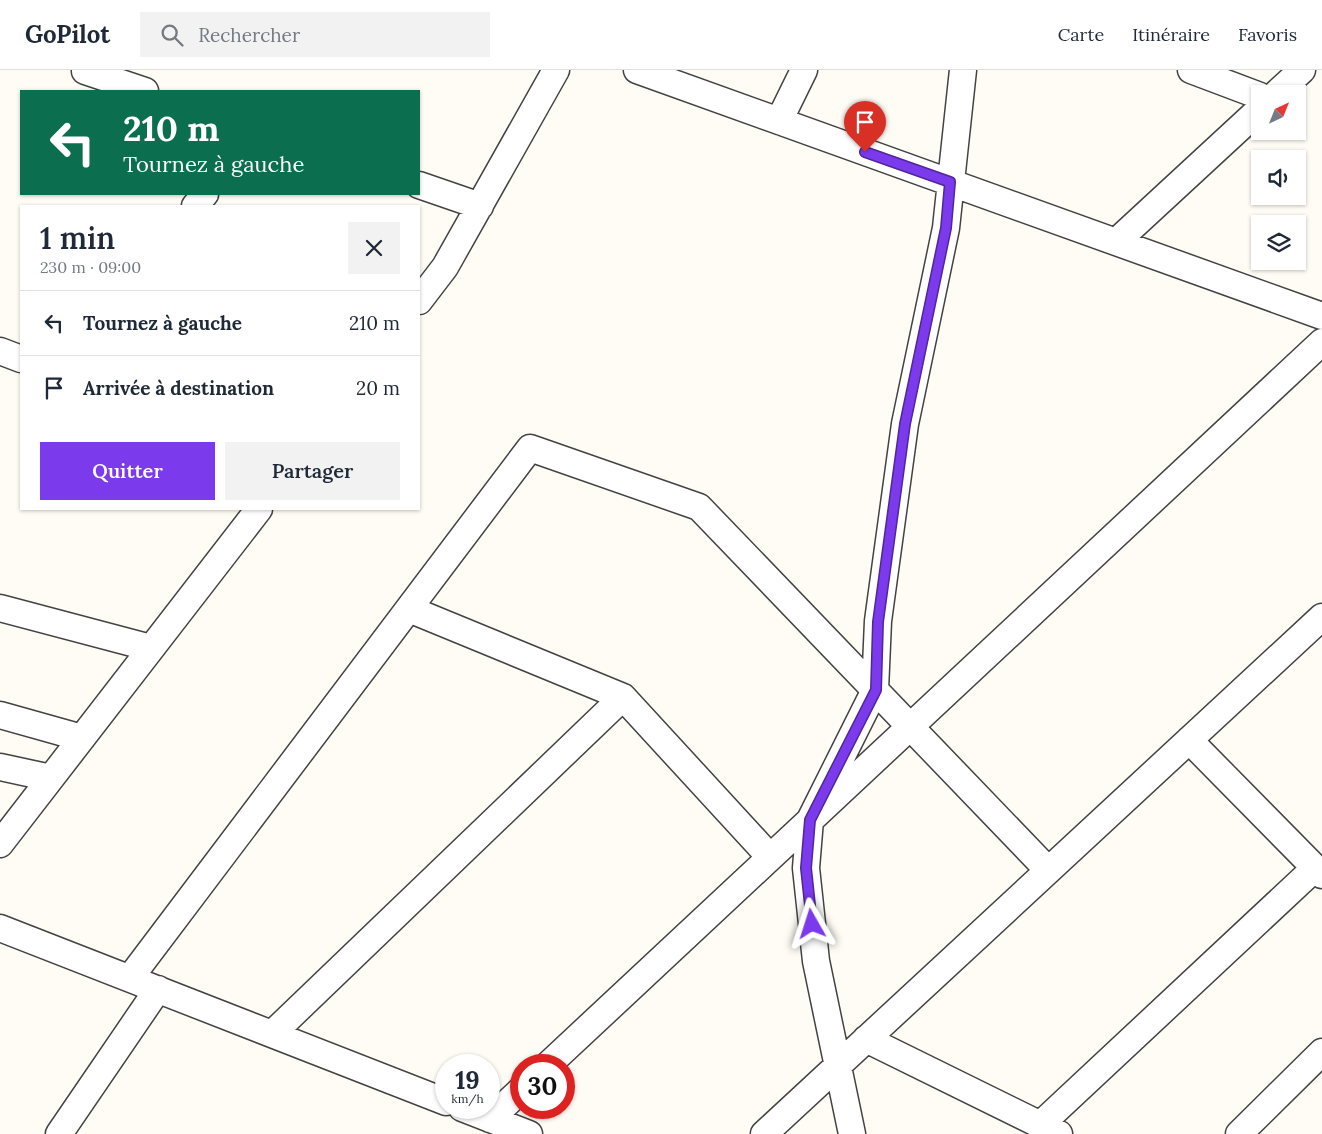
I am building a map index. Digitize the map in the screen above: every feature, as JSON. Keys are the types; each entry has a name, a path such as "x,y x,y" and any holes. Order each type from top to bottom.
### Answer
{"street":[{"path":"86,70 142,90"},
{"path":"420,300 445,267 556,70"},
{"path":"637,70 1322,316"},
{"path":"779,121 804,70"},
{"path":"852,1134 816,961 806,868 810,820 876,690 878,622 905,424 946,228 963,70"},
{"path":"1191,70 1251,93"},
{"path":"1286,85 1302,70"},
{"path":"1116,242 1251,117"},
{"path":"420,185 480,206"},
{"path":"196,205 204,195"},
{"path":"560,1054 1322,342"},
{"path":"0,352 20,359"},
{"path":"130,978 530,448 699,507 1048,870"},
{"path":"0,844 258,510"},
{"path":"0,608 151,648"},
{"path":"409,608 623,698 770,857"},
{"path":"764,1134 1322,617"},
{"path":"272,1034 623,698"},
{"path":"0,714 82,738"},
{"path":"866,1039 1050,1129 1318,871 1189,740"},
{"path":"0,766 51,778"},
{"path":"0,928 435,1098"},
{"path":"64,1132 158,990"},
{"path":"1239,1134 1322,1052"},
{"path":"500,1110 510,1100"},
{"path":"490,1119 529,1134"}],"route":[{"path":"812,924 806,868 810,820 876,690 878,622 905,424 946,228 950,182 865,152"}]}
